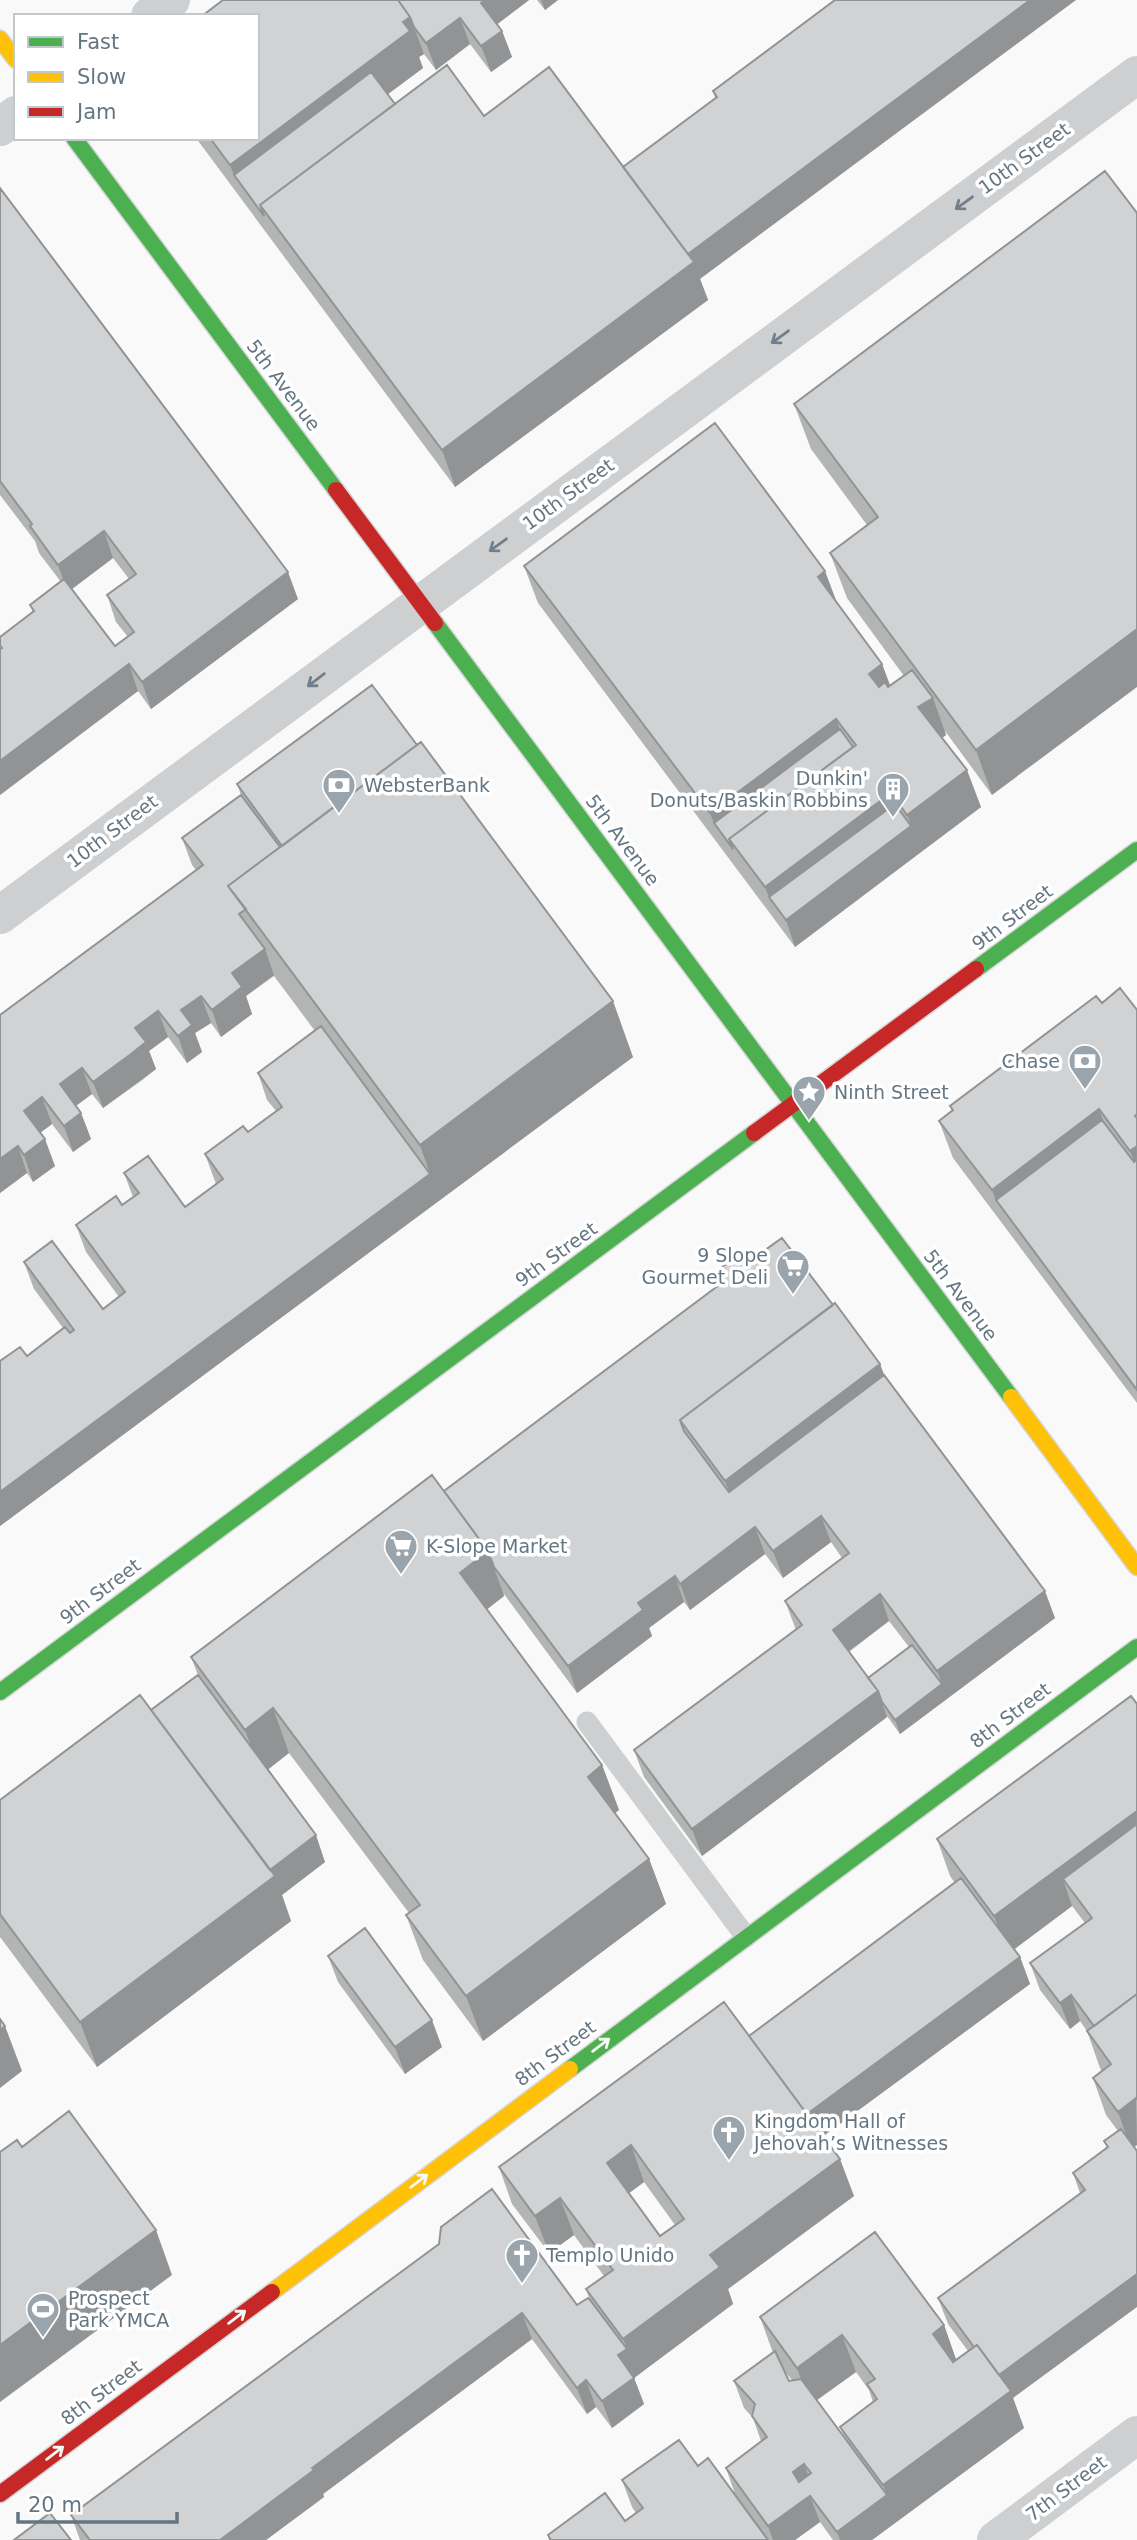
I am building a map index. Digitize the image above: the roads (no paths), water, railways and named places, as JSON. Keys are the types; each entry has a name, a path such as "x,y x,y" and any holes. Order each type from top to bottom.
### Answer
{"street":[{"path":"153,14 171,0"},
{"path":"0,39 14,57"},
{"name":"10th Street","path":"0,915 420,602 1137,75"},
{"name":"5th Avenue","path":"75,140 1137,1567"},
{"name":"9th Street","path":"0,1692 1137,850"},
{"name":"8th Street","path":"0,2494 1137,1647"},
{"name":"7th Street","path":"996,2540 1137,2435"}],"lane":[{"path":"587,1722 746,1937"}],"place":[{"name":"WebsterBank","path":"339,815"},
{"name":"Dunkin' Donuts/Baskin Robbins","path":"893,819"},
{"name":"Chase","path":"1085,1091"},
{"name":"Ninth Street","path":"809,1122"},
{"name":"9 Slope Gourmet Deli","path":"793,1296"},
{"name":"K-Slope Market","path":"401,1576"},
{"name":"Kingdom Hall of Jehovah’s Witnesses","path":"729,2162"},
{"name":"Templo Unido","path":"522,2285"},
{"name":"Prospect Park YMCA","path":"43,2339"}]}
